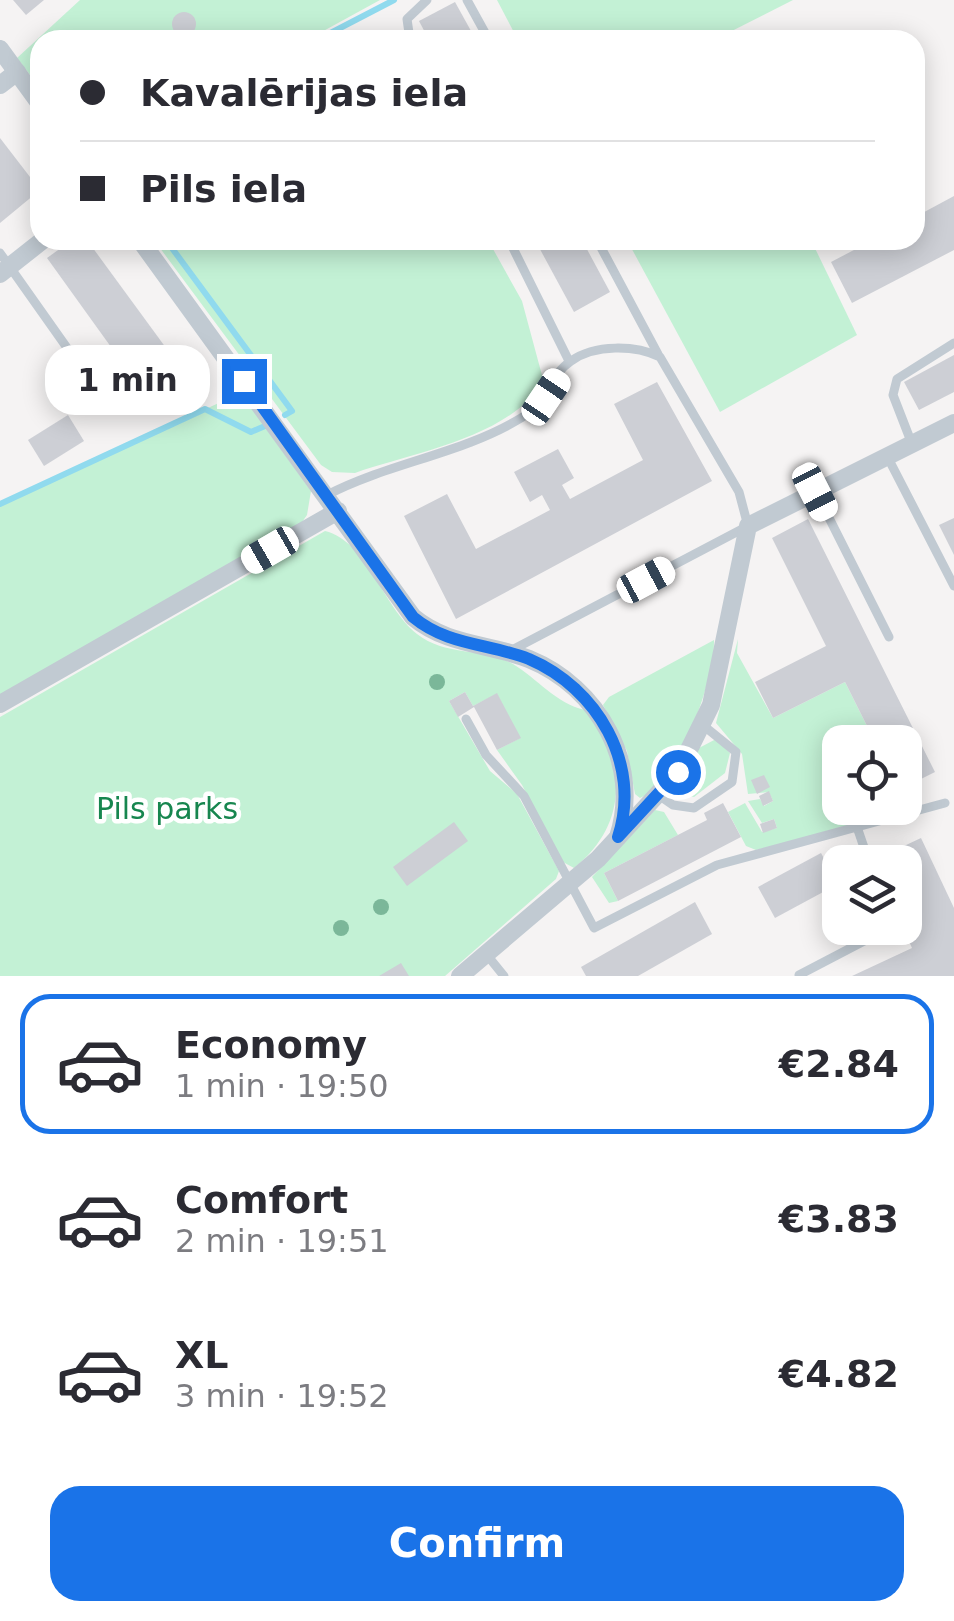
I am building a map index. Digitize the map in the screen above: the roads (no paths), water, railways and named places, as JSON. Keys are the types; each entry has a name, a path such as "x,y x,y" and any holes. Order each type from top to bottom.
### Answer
{"street":[{"path":"0,49 30,90"},
{"path":"0,85 17,72"},
{"path":"3,265 30,249"},
{"path":"147,250 413,617 444,638 509,652 566,681 606,726 624,784 626,804 618,837"},
{"path":"460,976 571,884 660,796 704,726 748,526 954,422"},
{"path":"0,704 332,503"}],"lane":[{"path":"409,30 407,19 427,0"},
{"path":"467,0 484,30"},
{"path":"514,250 569,362"},
{"path":"509,652 748,526 738,492 602,250"},
{"path":"3,265 82,369"},
{"path":"912,444 893,395 897,379 954,344"},
{"path":"332,503 511,424 538,405 569,362 599,350 642,348 660,357"},
{"path":"887,456 954,586"},
{"path":"815,492 889,637"},
{"path":"466,720 486,754 524,796 594,928 717,866 945,804"},
{"path":"660,796 673,805 694,808 732,782 736,752 704,726"},
{"path":"857,828 862,845"},
{"path":"799,975 857,945"},
{"path":"486,954 504,976"}],"waterway":[{"path":"336,30 394,0"},
{"path":"173,250 292,411 285,415"},
{"path":"0,504 205,409 251,432 265,426"}],"park label":[{"name":"Pils parks","path":"167,809"}]}
